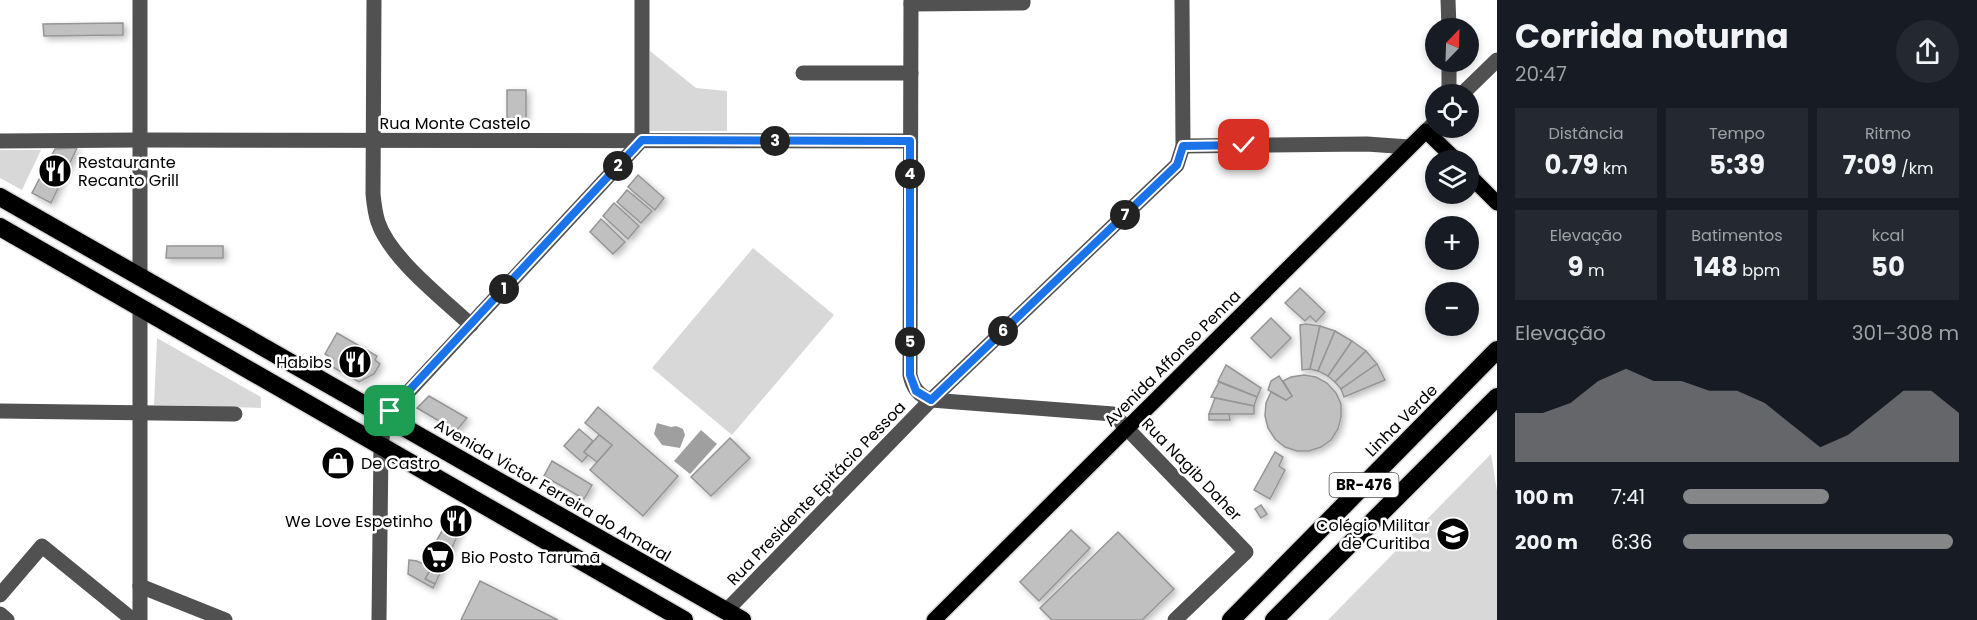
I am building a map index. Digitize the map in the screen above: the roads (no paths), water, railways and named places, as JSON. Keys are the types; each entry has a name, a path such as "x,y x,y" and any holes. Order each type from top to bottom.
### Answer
{"highway":[{"name":"Avenida Victor Ferreira do Amaral","path":"0,197 734,615"},
{"path":"0,227 684,620"},
{"name":"Linha Verde","path":"1231,620 1497,350"},
{"path":"1274,620 1497,397"}],"main road":[{"name":"Avenida Affonso Penna","path":"934,620 1425,132"},
{"path":"1479,185 1497,203"}],"street":[{"path":"140,0 140,277"},
{"path":"374,0 375,210 378,224 387,240 407,264 471,325"},
{"path":"379,620 381,446 385,417 642,140 642,0"},
{"path":"931,400 916,391 910,375 911,2 1023,3 1023,0"},
{"path":"1182,0 1183,146 1367,144 1409,147"},
{"path":"1448,0 1449,18"},
{"path":"1472,84 1497,60"},
{"path":"803,73 911,73"},
{"name":"Rua Monte Castelo","path":"0,141 910,141"},
{"name":"Rua Presidente Epitácio Pessoa","path":"734,615 931,400 1177,165 1183,146"},
{"path":"140,308 140,620"},
{"name":"Rua Nagib Daher","path":"931,400 1113,414 1246,552 1175,620"},
{"path":"0,411 235,414"},
{"path":"0,595 42,546 133,620"},
{"path":"140,586 225,620"},
{"path":"0,614 7,620"}],"place":[{"name":"Restaurante Recanto Grill","path":"55,171"},
{"name":"Habibs","path":"355,362"},
{"name":"De Castro","path":"338,463"},
{"name":"We Love Espetinho","path":"456,521"},
{"name":"Colégio Militar de Curitiba","path":"1453,534"},
{"name":"Bio Posto Tarumã","path":"438,557"}]}
